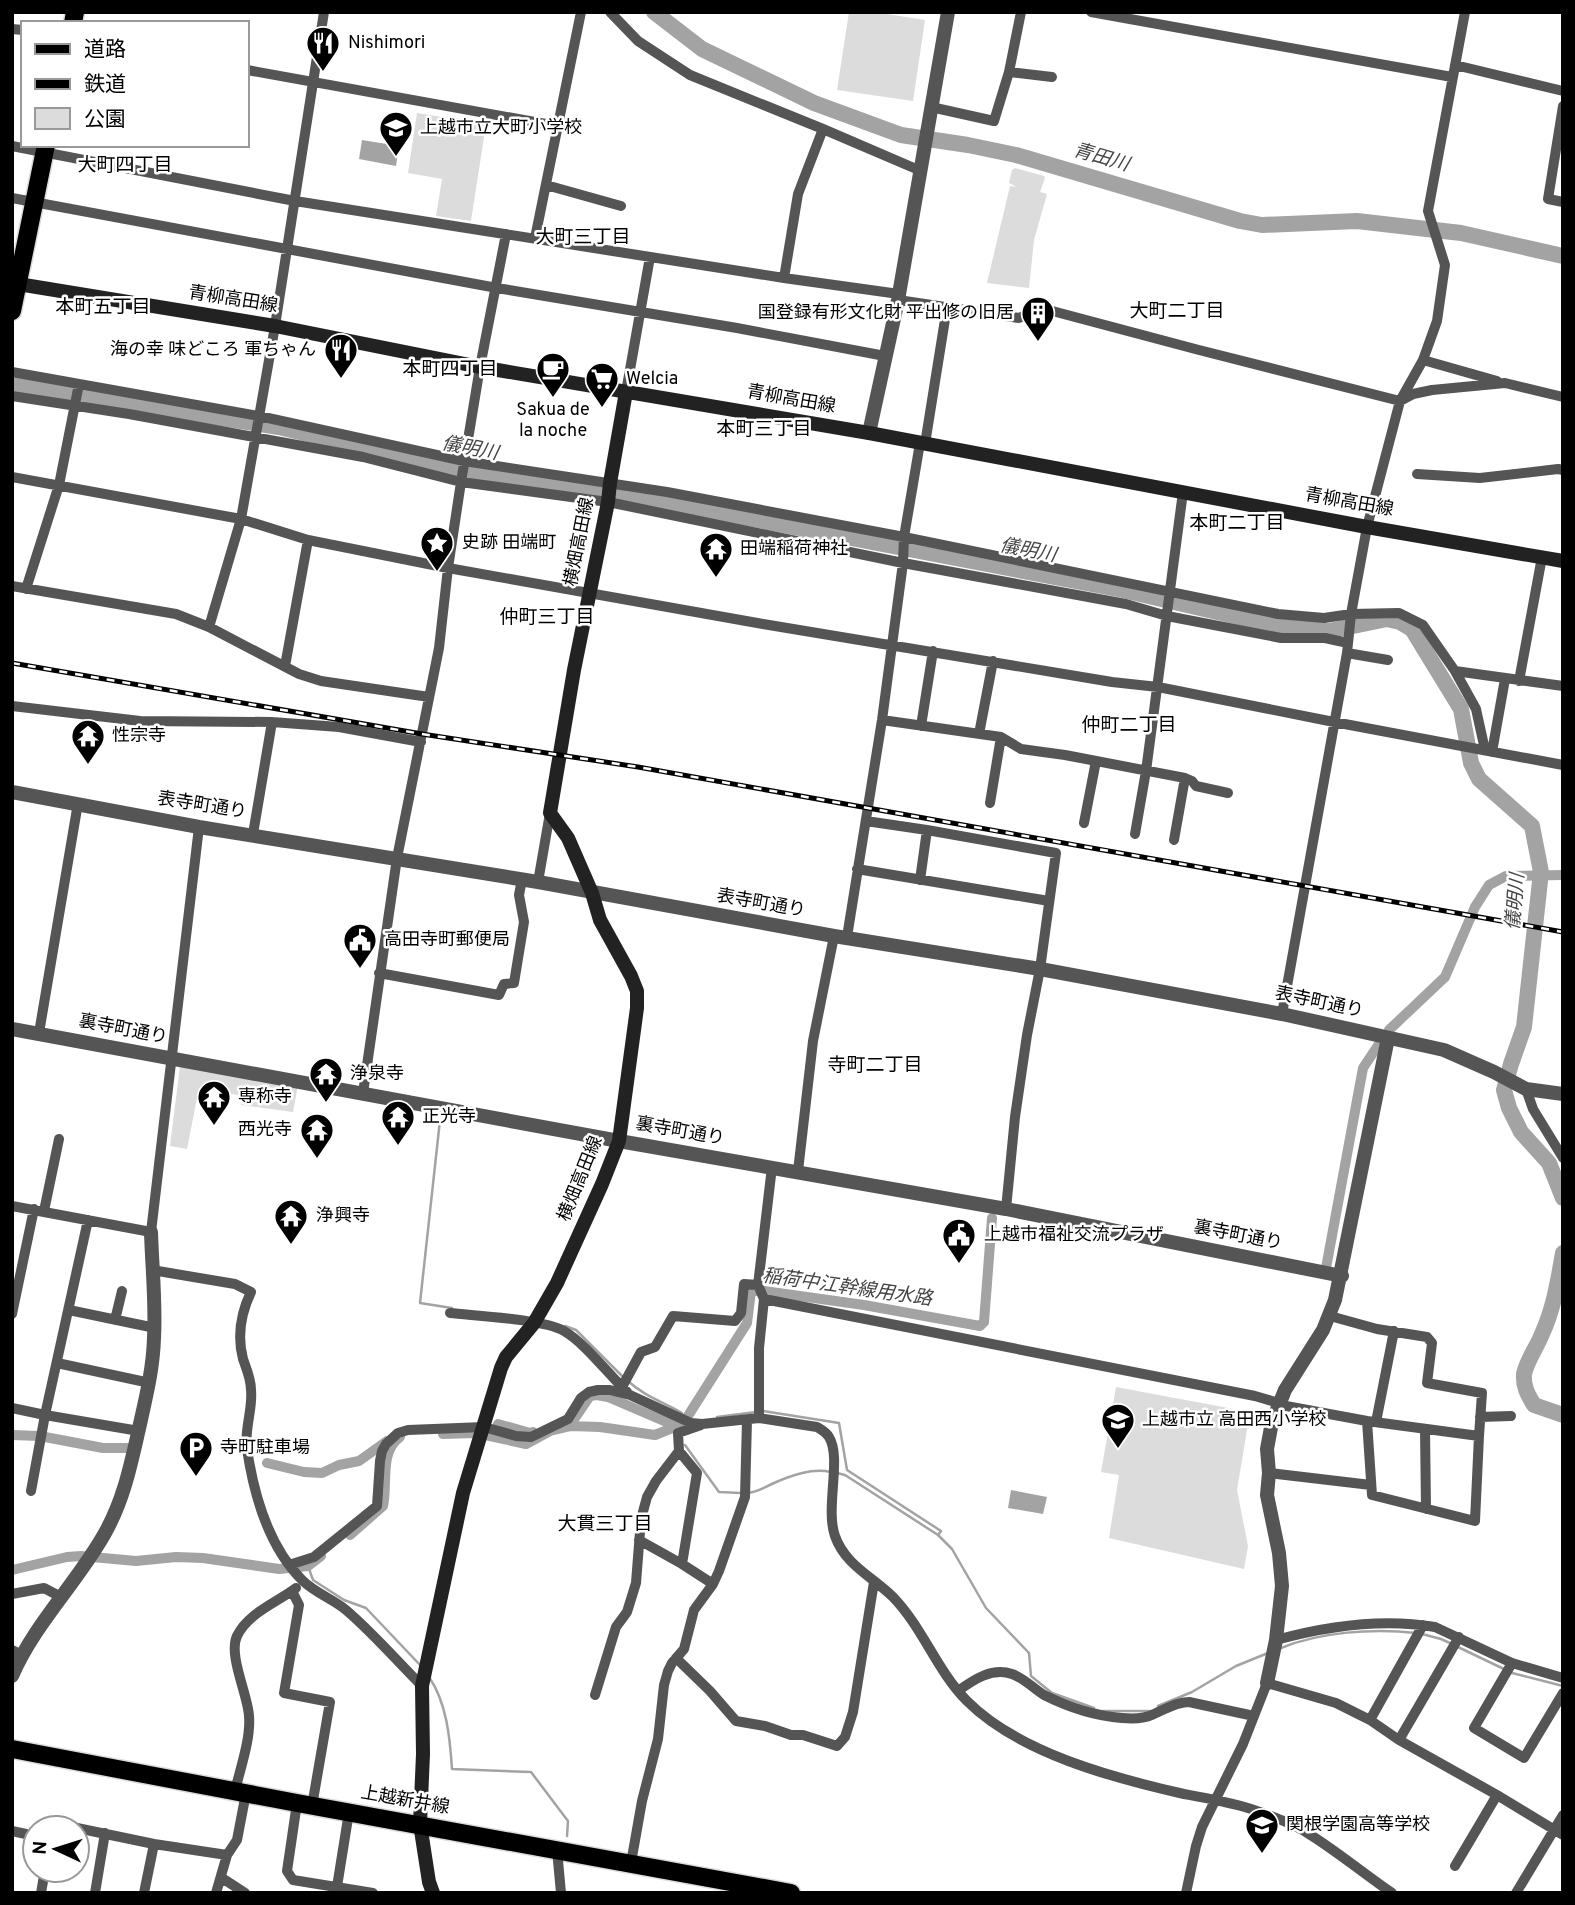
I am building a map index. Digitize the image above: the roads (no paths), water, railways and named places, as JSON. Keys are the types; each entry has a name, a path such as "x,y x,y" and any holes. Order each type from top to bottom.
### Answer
{"main road":[{"path":"12,310 15,284 46,149"},
{"name":"青柳高田線","path":"15,284 275,326 480,367 869,433 1367,527 1563,561"},
{"name":"横畑高田線","path":"433,1893 420,1824 422,1686 463,1493 501,1368 506,1357 534,1323 557,1283 619,1141 634,1030 637,991 631,975 600,920 593,893 568,838 550,813 626,392"},
{"name":"上越新井線","path":"12,1749 631,1863 734,1888 791,1893"}],"street":[{"path":"209,627 242,519 324,12"},
{"path":"536,239 581,12"},
{"path":"610,12 638,41 690,75 921,171"},
{"path":"869,433 899,297 948,12"},
{"path":"930,112 994,121 1009,72 1021,12"},
{"path":"1091,12 1452,77"},
{"path":"1282,1014 1367,527 1400,401 1423,360 1437,321 1445,265 1428,211 1465,12"},
{"path":"1455,65 1563,91"},
{"path":"248,69 557,126"},
{"path":"1009,72 1052,77"},
{"path":"1563,106 1548,199 1563,202"},
{"path":"784,278 798,194 823,128"},
{"path":"23,147 46,149 295,201 784,278 947,307 1019,317 1041,308 1400,401 1413,394 1432,390 1506,383"},
{"path":"546,185 621,206"},
{"path":"12,198 496,288 886,356"},
{"path":"363,1093 397,858 439,648 461,479 506,234"},
{"path":"626,392 650,257"},
{"path":"797,1171 813,1041 857,869 866,821 882,720 903,563 904,537 947,307"},
{"path":"1423,360 1563,397"},
{"path":"12,372 78,387 259,416 464,461 610,483 904,537 1278,614 1324,618 1399,613 1423,625 1455,671 1476,709 1489,751"},
{"path":"26,589 59,485 78,387"},
{"path":"12,396 256,434 461,479 608,500 903,563 1126,604 1281,638 1325,638 1388,660"},
{"path":"1417,474 1480,478 1563,470"},
{"path":"12,477 242,519 308,540 448,568 891,646 1158,687 1563,765"},
{"path":"1135,834 1158,687 1183,492"},
{"path":"285,666 308,540"},
{"path":"1520,681 1542,557"},
{"path":"12,586 176,614 209,627 299,674 321,681 429,697"},
{"path":"921,726 933,651"},
{"path":"979,734 993,661"},
{"path":"1455,671 1563,686"},
{"path":"1489,751 1504,679"},
{"path":"12,706 140,721 272,722 339,727 421,742"},
{"path":"882,720 1001,737 1021,749 1185,778 1196,786 1228,793"},
{"path":"253,834 272,722"},
{"path":"990,803 1001,737"},
{"path":"1084,823 1096,761"},
{"path":"1174,840 1185,778"},
{"name":"表寺町通り","path":"12,792 200,827 522,879 840,937 1040,968 1282,1014 1444,1050 1521,1086"},
{"path":"39,1033 78,803"},
{"path":"538,882 550,813"},
{"path":"866,821 1056,853 1040,968 1027,1035 1006,1209"},
{"path":"12,1676 17,1652 99,1544 115,1514 127,1480 150,1383 155,1328 151,1232 200,827"},
{"path":"920,880 927,830"},
{"path":"857,869 1049,901"},
{"path":"379,974 499,995 504,984 514,983 524,922 519,895 522,879"},
{"name":"裏寺町通り","path":"12,1029 1006,1209 1342,1276"},
{"path":"1186,1893 1202,1827 1243,1744 1267,1684 1282,1599 1282,1575 1267,1494 1267,1449 1272,1422 1285,1390 1330,1316 1342,1276 1388,1038"},
{"path":"1521,1086 1563,1094"},
{"path":"1521,1086 1563,1158"},
{"path":"12,1312 59,1139"},
{"path":"631,1863 642,1801 658,1740 668,1671 684,1649 694,1610 713,1584 745,1497 764,1299 758,1285 772,1167"},
{"path":"12,1206 151,1232"},
{"path":"31,1490 89,1220"},
{"path":"152,1270 216,1279 251,1292 244,1307 240,1346 252,1394 247,1424 247,1447 263,1516 275,1542 303,1582 344,1608 422,1686"},
{"path":"626,1391 641,1352 655,1347 673,1316 734,1321 741,1313 744,1284 758,1285"},
{"path":"115,1320 122,1291"},
{"path":"764,1299 1255,1396 1286,1406 1371,1422 1479,1436"},
{"path":"69,1310 155,1328"},
{"path":"450,1313 534,1323 565,1332 626,1391 691,1423 753,1419 817,1427 824,1431 829,1437 834,1455 831,1509 835,1536 841,1548 851,1562 893,1597 917,1628 958,1691 991,1723 1085,1766 1128,1780 1251,1809 1290,1824 1309,1834 1392,1893"},
{"path":"1330,1316 1377,1329 1394,1331 1427,1337 1432,1343 1427,1383 1482,1393 1474,1526 1426,1509 1372,1495 1371,1422 1394,1331"},
{"path":"57,1363 150,1383"},
{"path":"289,1565 314,1557 377,1506 382,1451 398,1433 408,1430 484,1427 516,1436 531,1437 568,1419 581,1398 589,1392 626,1391"},
{"path":"12,1408 139,1431"},
{"path":"673,1415 679,1451 697,1473 682,1564"},
{"path":"1480,1417 1511,1416"},
{"path":"678,1433 706,1423"},
{"path":"1426,1429 1426,1509"},
{"path":"595,1695 616,1627 627,1612 636,1583 643,1506 656,1481 679,1451"},
{"path":"1269,1473 1371,1485"},
{"path":"639,1540 713,1584"},
{"path":"216,1893 227,1855 237,1840 250,1717 235,1654 236,1639 258,1612 303,1582"},
{"path":"676,1658 736,1721 765,1726 791,1735 803,1735 837,1746 845,1737 853,1712 874,1582"},
{"path":"12,1594 44,1588 61,1597"},
{"path":"292,1591 299,1605 284,1693 330,1702 287,1871 293,1880 336,1890 373,1893"},
{"path":"1276,1640 1308,1631 1337,1627 1390,1622 1423,1625 1459,1637 1512,1663 1563,1678"},
{"path":"1370,1720 1423,1625"},
{"path":"1399,1740 1459,1637"},
{"path":"1512,1663 1474,1728 1524,1758 1563,1693"},
{"path":"958,1691 983,1675 1006,1673 1018,1677 1051,1698 1103,1716 1143,1718 1180,1702 1254,1716"},
{"path":"1267,1684 1336,1703 1370,1720 1399,1740 1558,1833"},
{"path":"1455,1867 1497,1795"},
{"path":"336,1890 349,1812"},
{"path":"1516,1893 1558,1833 1563,1815"},
{"path":"91,1831 227,1855"},
{"path":"95,1893 105,1833"},
{"path":"144,1893 155,1844"},
{"path":"557,1850 561,1893"},
{"path":"222,1878 245,1893"}],"waterway":[{"name":"青田川","path":"654,12 702,49 814,103 901,135 1016,155 1240,221 1262,225 1357,221 1461,233 1563,256"},
{"name":"儀明川","path":"12,385 279,427 458,470 643,498 1123,590 1273,625 1329,631 1387,619 1400,622 1412,629 1461,709 1471,763 1479,779 1532,826 1541,872 1524,1027 1504,1090 1509,1108 1521,1132 1549,1163 1563,1198"},
{"name":"稲荷中江幹線用水路","path":"1389,1030 1445,977 1475,907 1489,885 1506,876 1563,875"},
{"name":"稲荷中江幹線用水路","path":"1326,1268 1363,1068 1379,1044"},
{"path":"440,1120 420,1303 452,1308"},
{"name":"稲荷中江幹線用水路","path":"443,1434 476,1433 526,1444 550,1431 571,1426 655,1435 682,1424 747,1323 751,1291 864,1305 980,1326 984,1322 992,1218"},
{"name":"儀明川","path":"1563,1253 1550,1314 1524,1374 1526,1391 1534,1405 1563,1415"},
{"path":"565,1326 576,1330 623,1377"},
{"path":"628,1381 647,1395 682,1413"},
{"path":"575,1418 590,1396 597,1395 608,1397 671,1424"},
{"path":"763,1411 839,1423 847,1470 941,1531 938,1535 952,1549 986,1608 1029,1653 1031,1676 1052,1693 1094,1708"},
{"path":"717,1417 756,1412"},
{"path":"498,1424 533,1432"},
{"path":"12,1435 39,1436"},
{"path":"45,1437 103,1448 132,1448"},
{"name":"稲荷中江幹線用水路","path":"350,1535 383,1506 389,1451 400,1437"},
{"path":"267,1463 304,1472 322,1473 339,1465 359,1461 387,1441"},
{"path":"685,1445 719,1492 741,1493"},
{"path":"747,1493 802,1473 831,1472"},
{"path":"837,1473 845,1475 938,1535"},
{"name":"稲荷中江幹線用水路","path":"12,1570 81,1556 136,1561 176,1557 203,1558 279,1569 308,1566 321,1556"},
{"path":"308,1566 313,1580 344,1600 366,1608 421,1666"},
{"path":"1281,1648 1312,1638 1347,1633 1416,1633"},
{"path":"1422,1634 1452,1644"},
{"path":"1458,1647 1506,1670"},
{"path":"1158,1706 1192,1692 1236,1666 1268,1653"},
{"path":"1512,1673 1563,1686"},
{"path":"429,1677 444,1710 452,1769 531,1772 568,1821 567,1836"},
{"path":"1103,1711 1149,1711"}],"railway":[{"path":"12,663 422,734 638,767 1563,932"}],"place":[{"name":"Nishimori","path":"323,73"},
{"name":"上越市立大町小学校","path":"396,158"},
{"name":"国登録有形文化財 平出修の旧居","path":"1038,343"},
{"name":"海の幸 味どころ 軍ちゃん","path":"341,380"},
{"name":"Sakua de la noche","path":"553,399"},
{"name":"Welcia","path":"602,409"},
{"name":"史跡 田端町","path":"437,573"},
{"name":"田端稲荷神社","path":"716,579"},
{"name":"性宗寺","path":"88,766"},
{"name":"高田寺町郵便局","path":"360,970"},
{"name":"浄泉寺","path":"326,1104"},
{"name":"専称寺","path":"214,1127"},
{"name":"正光寺","path":"398,1147"},
{"name":"西光寺","path":"317,1160"},
{"name":"浄興寺","path":"291,1246"},
{"name":"上越市福祉交流プラザ","path":"959,1265"},
{"name":"上越市立 高田西小学校","path":"1118,1450"},
{"name":"寺町駐車場","path":"196,1478"},
{"name":"関根学園高等学校","path":"1262,1855"}],"district":[{"name":"大町四丁目","path":"125,166"},
{"name":"大町三丁目","path":"583,238"},
{"name":"本町五丁目","path":"103,308"},
{"name":"大町二丁目","path":"1177,312"},
{"name":"本町四丁目","path":"450,370"},
{"name":"本町三丁目","path":"764,430"},
{"name":"本町二丁目","path":"1237,524"},
{"name":"仲町三丁目","path":"547,618"},
{"name":"仲町二丁目","path":"1129,726"},
{"name":"寺町二丁目","path":"875,1066"},
{"name":"大貫三丁目","path":"605,1525"}]}
